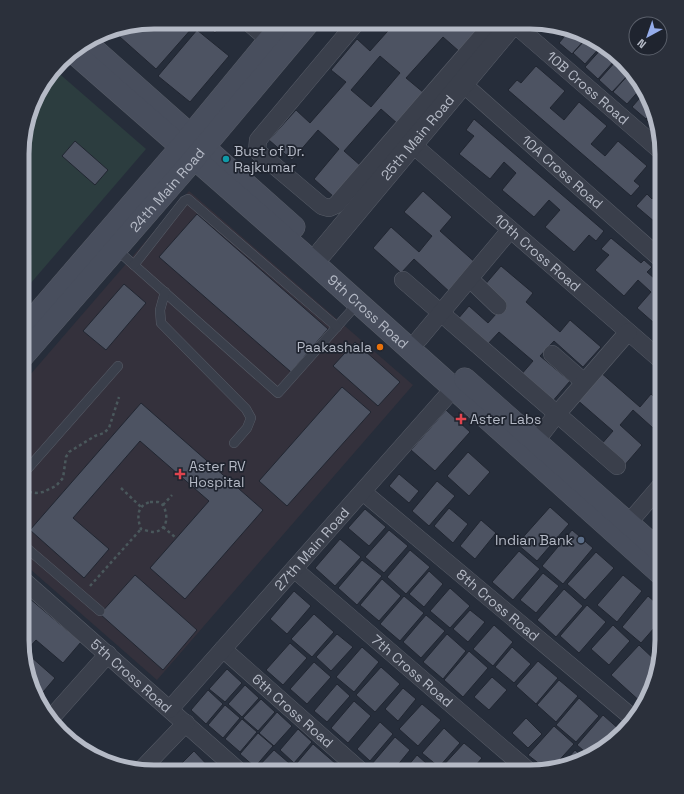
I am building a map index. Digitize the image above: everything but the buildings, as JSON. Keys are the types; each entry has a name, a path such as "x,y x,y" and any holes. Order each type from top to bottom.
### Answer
{"main road":[{"name":"24th Main Road","path":"29,349 116,249 193,147 278,29"},
{"name":"24th Main Road","path":"29,324 303,29"},
{"name":"9th Cross Road","path":"91,47 193,147 358,303 458,383 536,441 623,530 655,567"},
{"name":"9th Cross Road","path":"78,56 322,252 419,339 458,383 623,530 655,549"}],"street":[{"path":"256,29 269,40"},
{"path":"351,29 258,140 256,151 322,206 329,208 336,205 391,155 488,29"},
{"name":"25th Main Road","path":"322,252 391,155 412,144 508,29"},
{"name":"10B Cross Road","path":"520,29 654,145"},
{"name":"10A Cross Road","path":"462,83 655,254"},
{"name":"10th Cross Road","path":"412,144 655,355"},
{"path":"419,339 510,230"},
{"path":"470,279 498,306"},
{"path":"403,280 617,466"},
{"path":"536,441 584,382 628,332"},
{"path":"552,354 584,382"},
{"name":"27th Main Road","path":"170,709 458,383"},
{"name":"8th Cross Road","path":"363,492 629,715"},
{"path":"623,530 655,492"},
{"name":"7th Cross Road","path":"294,569 522,765"},
{"name":"5th Cross Road","path":"29,586 108,654 232,765"},
{"name":"6th Cross Road","path":"223,649 354,765"},
{"path":"54,715 108,654"},
{"path":"146,765 186,724"}],"lane":[{"path":"134,265 184,201 188,199 337,327"},
{"path":"116,249 278,393 358,303"},
{"path":"165,292 160,310 161,323 246,409 251,418 247,428 234,443"},
{"path":"29,467 118,366"},
{"path":"29,550 100,611"}],"path":[{"path":"29,492 36,494 56,486 62,478 66,457 70,452 95,436 104,433 109,428 119,397"},
{"path":"120,488 141,507"},
{"path":"163,505 172,495"},
{"path":"150,502 158,502 163,505 167,515 164,527 153,532 141,529 138,520 138,511 141,507 150,502"},
{"path":"164,527 175,537"},
{"path":"81,595 141,529"}],"shaded area":[{"path":"59,73 146,149 29,285 30,138 33,122 39,106 50,85"},
{"name":"Aster RV Hospital","path":"189,191 413,385 157,680 29,568 29,376"}],"place":[{"name":"Bust of Dr. Rajkumar","path":"226,159"},
{"name":"Paakashala","path":"380,347"},
{"name":"Aster Labs","path":"461,419"},
{"name":"Aster RV Hospital","path":"180,474"},
{"name":"Indian Bank","path":"581,540"}]}
